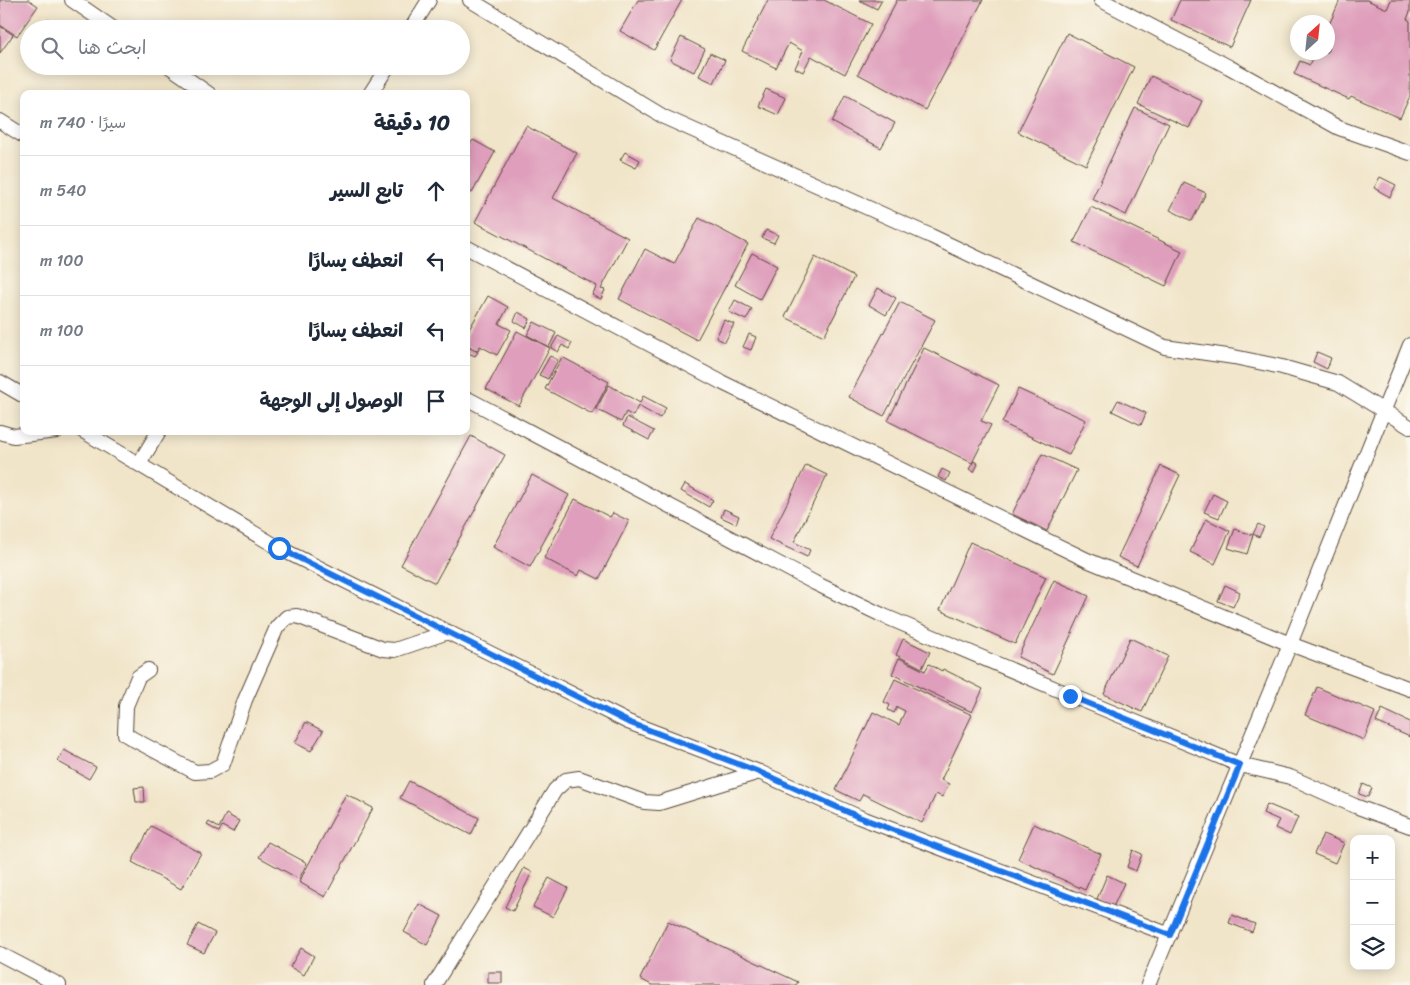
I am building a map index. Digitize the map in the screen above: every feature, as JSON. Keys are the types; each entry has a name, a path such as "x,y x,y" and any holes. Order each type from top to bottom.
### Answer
{"street":[{"path":"72,0 101,20"},
{"path":"417,20 429,0"},
{"path":"470,0 664,117 931,236 1165,347 1234,357 1338,383 1410,427"},
{"path":"1101,0 1229,67 1339,128 1410,153"},
{"path":"182,75 203,90"},
{"path":"373,90 382,75"},
{"path":"0,121 20,134"},
{"path":"470,249 721,382 1087,560 1290,644 1410,689"},
{"path":"1148,985 1290,644 1410,345"},
{"path":"0,382 20,394"},
{"path":"470,400 815,583 875,612 1070,696 1240,765 1290,777 1356,806 1410,826"},
{"path":"0,432 14,436 23,435"},
{"path":"90,435 279,548 628,722 759,772 859,817 1170,935"},
{"path":"139,464 157,435"},
{"path":"148,670 138,677 126,706 125,734 195,772 210,771 223,764 245,700 277,627 287,617 297,616 383,649 395,650 448,632"},
{"path":"434,985 555,790 566,780 579,778 644,802 659,803 759,772"},
{"path":"0,954 59,985"}],"building":[{"path":"0,0 29,0 38,6 28,20 20,20 20,32 17,36 0,25"},
{"path":"638,0 682,0 654,50 620,31"},
{"path":"768,0 824,0 871,24 845,74 811,56 803,72 795,68 803,51 789,43 776,68 742,51"},
{"path":"859,0 882,0 877,9"},
{"path":"897,0 983,0 925,110 858,74"},
{"path":"1180,0 1251,0 1230,47 1171,20"},
{"path":"1340,0 1367,0 1387,9 1391,0 1410,0 1410,12 1407,19 1410,21 1410,96 1400,118 1351,96 1349,99 1294,74 1300,61 1310,65 1312,60 1335,60 1335,15 1333,15"},
{"path":"0,26 13,35 0,53"},
{"path":"1067,33 1134,67 1086,165 1018,132"},
{"path":"681,37 705,49 694,72 670,60"},
{"path":"710,53 725,60 714,83 699,76"},
{"path":"1151,76 1202,101 1189,128 1138,104"},
{"path":"766,89 786,98 778,115 758,106"},
{"path":"845,96 895,123 881,148 832,122"},
{"path":"1135,108 1169,124 1126,215 1092,199"},
{"path":"526,126 577,153 553,198 628,238 601,289 605,290 601,299 592,295 597,286 475,222"},
{"path":"473,140 495,152 472,193 470,192 470,145"},
{"path":"625,152 640,160 636,168 620,160"},
{"path":"1380,177 1396,185 1390,197 1374,188"},
{"path":"1184,183 1206,193 1192,221 1170,210"},
{"path":"1091,207 1182,251 1166,286 1074,242"},
{"path":"699,218 748,244 697,340 619,299 645,249 674,264"},
{"path":"766,230 778,235 774,243 762,238"},
{"path":"752,253 777,266 760,299 735,285"},
{"path":"815,257 854,277 824,336 785,317"},
{"path":"878,288 896,298 886,315 869,305"},
{"path":"488,296 508,307 499,324 511,330 497,355 480,346 478,351 470,347 470,328"},
{"path":"735,300 752,309 746,320 729,312"},
{"path":"900,302 935,320 884,416 849,397"},
{"path":"518,312 530,319 526,328 514,321"},
{"path":"724,320 734,324 725,342 716,338"},
{"path":"534,322 556,333 549,347 527,335"},
{"path":"517,331 550,348 519,406 486,389"},
{"path":"749,334 756,337 751,350 743,347"},
{"path":"558,336 572,343 569,349 562,345 558,352 551,348"},
{"path":"470,348 478,352 475,356 470,354"},
{"path":"924,348 999,385 981,421 991,425 972,463 888,421"},
{"path":"1317,352 1331,358 1327,369 1313,362"},
{"path":"550,356 558,360 548,379 539,375"},
{"path":"562,357 609,382 592,414 545,389"},
{"path":"609,385 640,403 643,396 666,408 660,418 638,406 633,416 626,412 621,422 596,409"},
{"path":"1018,389 1086,420 1069,455 1002,423"},
{"path":"1118,400 1146,413 1141,425 1112,411"},
{"path":"627,417 654,431 649,440 623,426"},
{"path":"471,436 505,455 435,583 401,565"},
{"path":"1042,454 1077,470 1047,531 1012,514"},
{"path":"974,461 978,464 974,472 969,469"},
{"path":"806,465 827,475 794,542 810,550 807,557 769,539"},
{"path":"1161,466 1180,475 1137,566 1118,557"},
{"path":"942,469 950,473 946,481 938,477"},
{"path":"532,475 569,495 530,567 493,547"},
{"path":"685,484 713,500 709,507 681,491"},
{"path":"1213,494 1227,501 1219,518 1204,512"},
{"path":"575,499 610,517 613,513 629,521 599,579 581,570 578,576 544,558"},
{"path":"724,509 739,516 736,524 721,517"},
{"path":"1206,519 1230,531 1215,564 1190,552"},
{"path":"1258,524 1264,527 1259,537 1253,534"},
{"path":"1235,529 1253,535 1247,554 1228,548"},
{"path":"970,542 1046,577 1015,644 940,610"},
{"path":"1054,580 1089,596 1053,674 1018,657"},
{"path":"1225,585 1240,592 1233,607 1218,601"},
{"path":"1130,638 1168,656 1142,712 1104,694"},
{"path":"903,639 930,652 922,668 896,655"},
{"path":"899,658 925,671 929,664 942,671 943,669 983,689 972,712 892,674"},
{"path":"895,679 972,715 941,780 949,784 942,797 936,794 922,823 863,794 859,801 836,790 873,712 899,725 905,711 897,707 894,713 888,710 890,705 884,702"},
{"path":"1317,687 1375,712 1364,740 1305,715"},
{"path":"1382,709 1410,722 1410,737 1376,722"},
{"path":"306,722 323,731 311,751 295,743"},
{"path":"64,750 96,767 89,779 57,761"},
{"path":"409,781 479,818 471,835 400,798"},
{"path":"1363,784 1372,788 1368,797 1359,794"},
{"path":"144,787 145,802 136,802 134,788"},
{"path":"346,794 373,808 325,897 299,882"},
{"path":"1267,804 1298,817 1290,835 1275,828 1279,820 1263,813"},
{"path":"226,814 239,821 233,832 222,826 219,832 207,825 209,822 219,828"},
{"path":"1034,824 1101,854 1085,890 1018,859"},
{"path":"151,826 201,853 181,889 132,862"},
{"path":"1323,834 1344,843 1335,863 1314,854"},
{"path":"268,842 307,863 299,879 259,857"},
{"path":"1133,850 1142,854 1136,871 1127,867"},
{"path":"524,868 532,872 513,911 505,907"},
{"path":"1107,875 1124,883 1113,907 1097,899"},
{"path":"549,878 568,888 553,917 533,907"},
{"path":"419,904 442,916 427,945 404,932"},
{"path":"1232,915 1255,924 1252,932 1229,923"},
{"path":"668,921 798,982 796,985 652,985 640,979"},
{"path":"198,924 215,933 204,953 187,945"},
{"path":"301,948 314,956 304,975 290,967"},
{"path":"488,972 502,972 502,983 488,983"}],"route":[{"path":"279,548 628,722 759,772 859,817 1170,935 1240,765 1070,696"}]}
